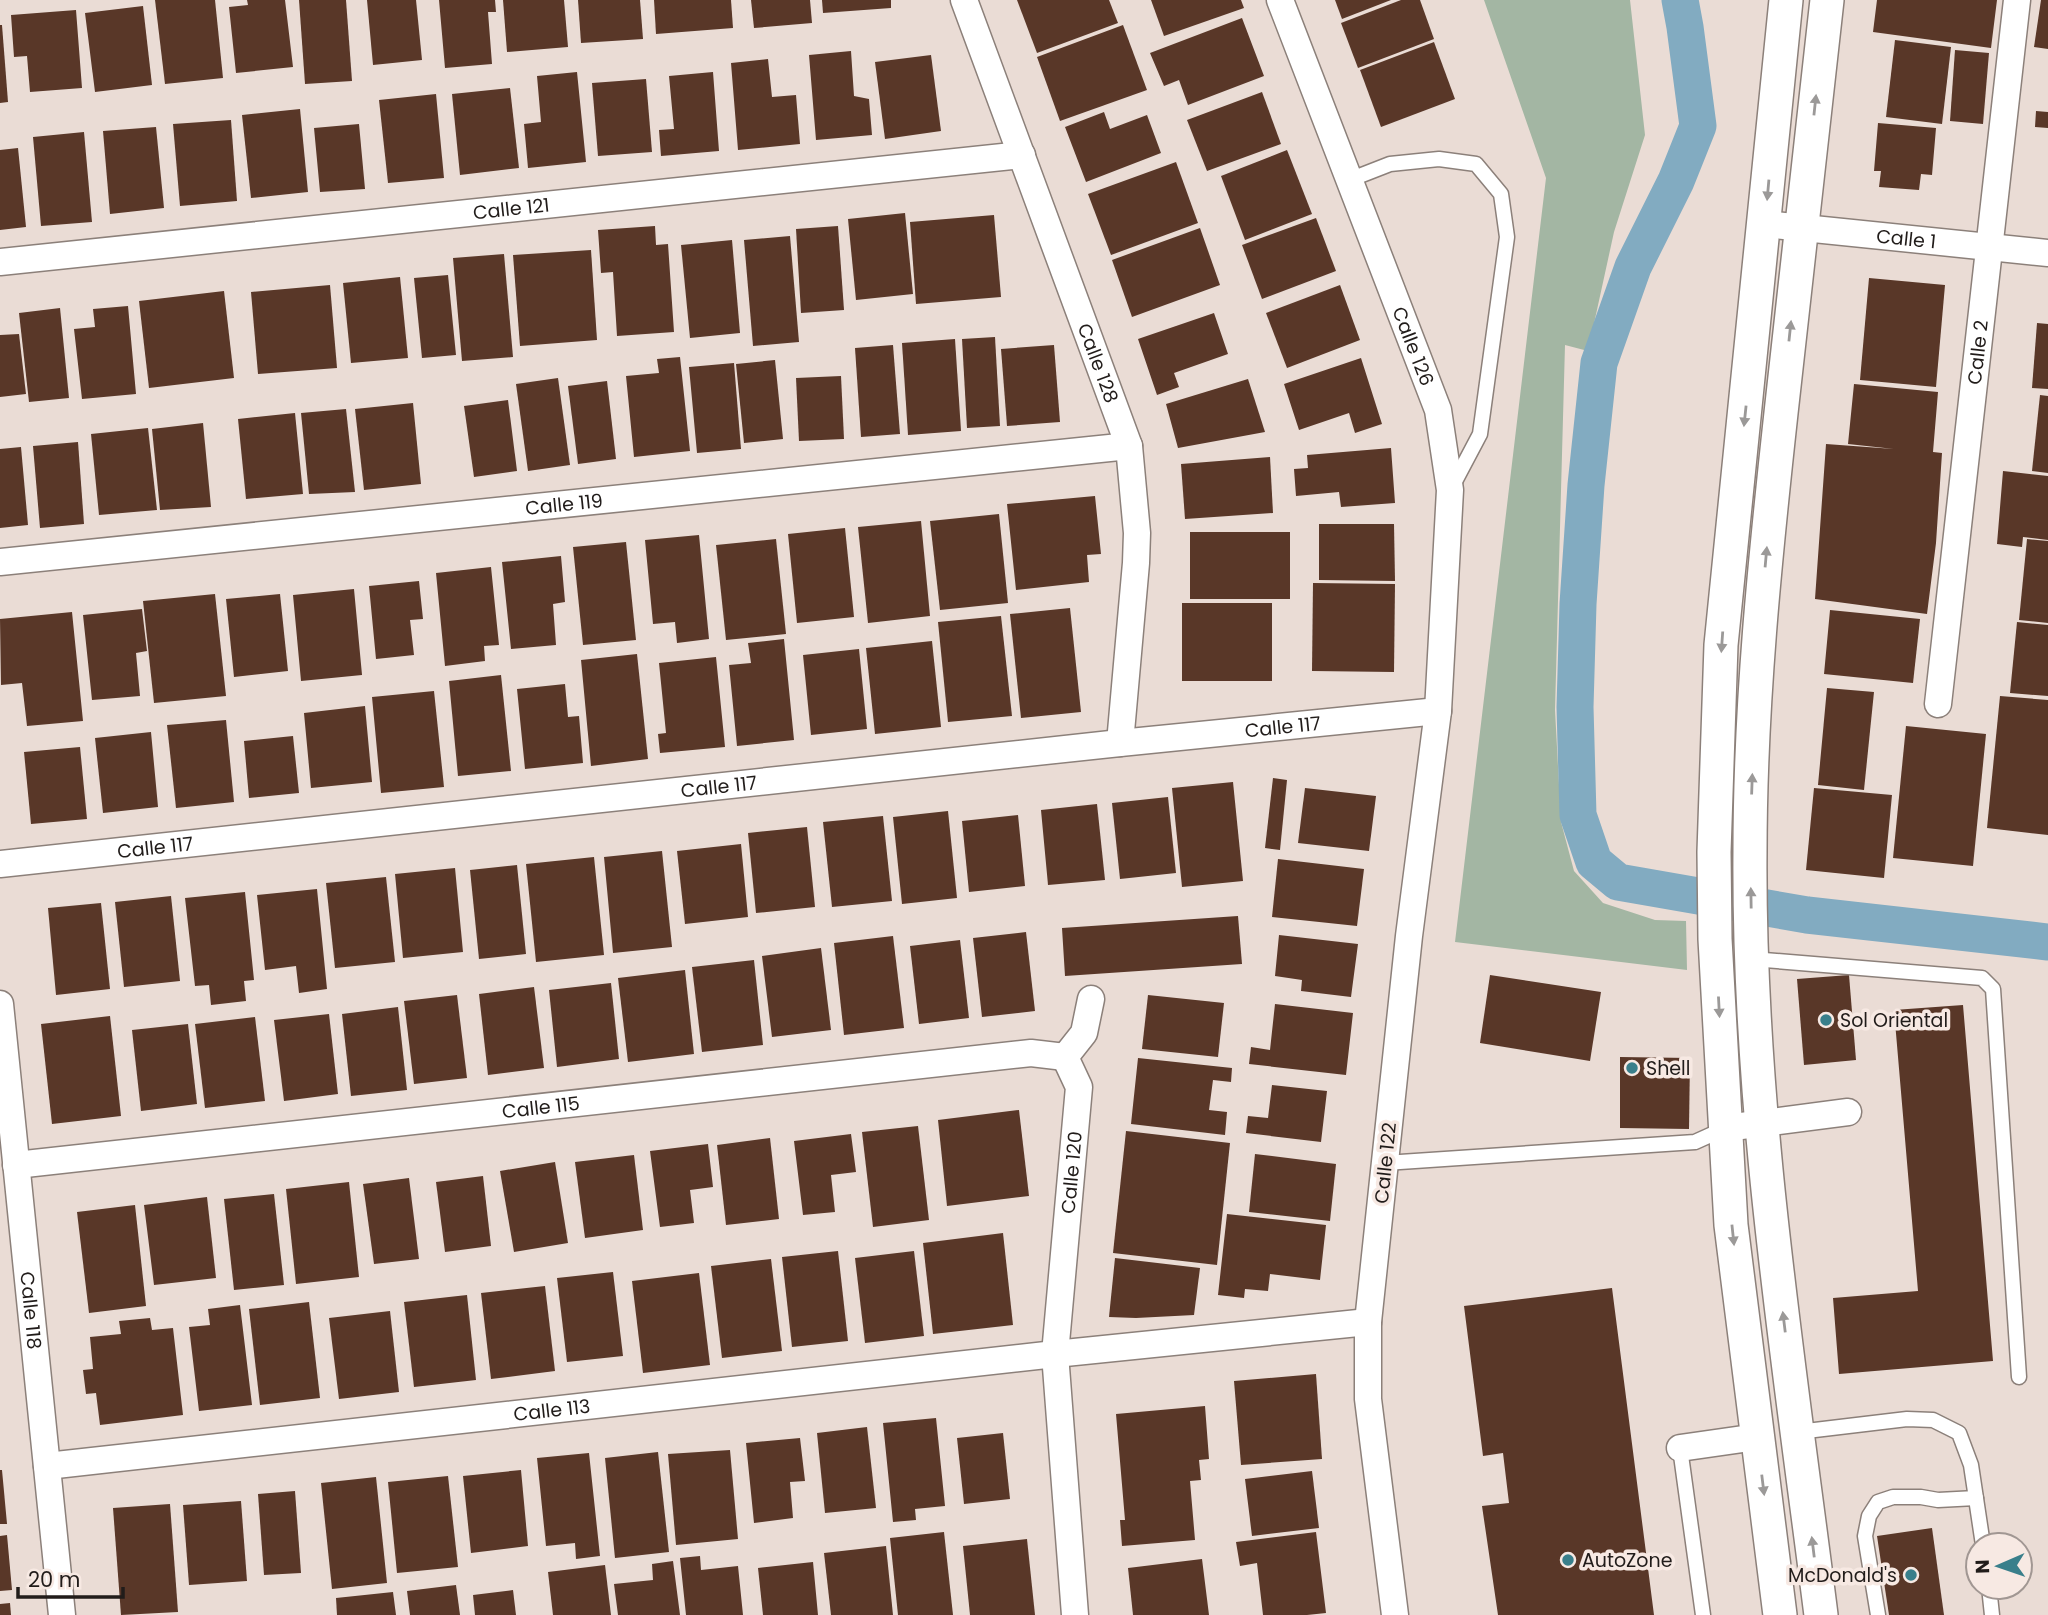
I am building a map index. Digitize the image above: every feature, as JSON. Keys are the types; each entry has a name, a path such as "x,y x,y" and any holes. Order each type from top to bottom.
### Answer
{"street":[{"name":"Calle 128","path":"964,0 1129,446 1136,563 1120,743"},
{"name":"Calle 126","path":"1280,0 1438,410 1450,490 1438,711"},
{"path":"1780,1615 1731,1225 1715,939 1714,852 1721,645 1787,0"},
{"path":"1821,1615 1762,1123 1749,853 1754,699 1766,552 1827,0"},
{"name":"Calle 2","path":"1938,704 2017,0"},
{"name":"Calle 121","path":"0,262 1022,155"},
{"name":"Calle 1","path":"1765,224 2048,253"},
{"name":"Calle 119","path":"0,562 1129,446"},
{"name":"Calle 117","path":"0,864 1438,711"},
{"name":"Calle 122","path":"1395,1615 1368,1399 1368,1322 1409,936 1438,711"},
{"path":"1065,1057 1084,1033 1091,999"},
{"name":"Calle 118","path":"0,1004 62,1615"},
{"name":"Calle 115","path":"16,1165 1031,1053 1065,1057"},
{"name":"Calle 120","path":"1065,1057 1079,1087 1055,1354 1074,1615"},
{"path":"1726,1128 1847,1112"},
{"name":"Calle 113","path":"47,1466 1055,1354 1368,1322"},
{"path":"1680,1448 1757,1437"}],"lane":[{"path":"1349,180 1390,164 1439,159 1476,164 1501,194 1507,237 1480,434 1450,490"},
{"path":"1752,951 1982,978 1993,989 2019,1377"},
{"path":"1385,1163 1695,1142 1726,1128"},
{"path":"1798,1432 1907,1419 1933,1420 1959,1433 1971,1465 1981,1531"},
{"path":"1680,1448 1703,1615"},
{"path":"1878,1615 1865,1536 1869,1516 1878,1502 1893,1497 1938,1500 1976,1497"}],"green space":[{"path":"1484,0 1630,0 1645,135 1614,232 1588,351 1565,345 1555,710 1561,822 1574,871 1603,903 1655,920 1686,921 1687,970 1455,942 1546,178"}],"building":[{"path":"155,0 215,0 223,78 165,84"},
{"path":"247,0 285,0 293,67 236,73 229,7 248,5"},
{"path":"299,0 346,0 352,81 305,84"},
{"path":"367,0 416,0 422,60 373,65"},
{"path":"439,0 495,0 496,12 488,12 492,64 445,68"},
{"path":"503,0 564,0 568,47 507,52"},
{"path":"578,0 640,0 643,39 581,43"},
{"path":"654,0 731,0 733,28 656,34"},
{"path":"751,0 810,0 812,23 754,28"},
{"path":"822,0 891,0 891,8 823,13"},
{"path":"1017,0 1109,0 1118,23 1037,53"},
{"path":"1151,0 1241,0 1244,8 1164,36"},
{"path":"1335,0 1391,0 1342,19"},
{"path":"1401,0 1420,0 1434,39 1358,68 1341,23"},
{"path":"1877,0 1997,0 1991,48 1873,32"},
{"path":"2041,0 2048,0 2048,49 2034,47"},
{"path":"143,6 152,85 95,92 85,13"},
{"path":"76,10 82,88 30,92 27,56 14,57 11,15"},
{"path":"1242,18 1264,76 1188,105 1179,80 1164,86 1150,53"},
{"path":"0,25 8,102 0,103"},
{"path":"1123,25 1147,90 1060,121 1037,57"},
{"path":"1895,40 1951,47 1942,124 1886,117"},
{"path":"1434,42 1455,99 1381,127 1360,70"},
{"path":"1955,50 1989,53 1983,124 1950,121"},
{"path":"851,51 854,96 869,99 872,135 816,140 809,55"},
{"path":"931,55 941,131 885,139 875,62"},
{"path":"768,59 772,97 796,95 800,144 738,150 731,63"},
{"path":"577,72 586,162 528,168 524,124 541,122 537,76"},
{"path":"713,72 719,151 661,156 659,130 674,129 669,76"},
{"path":"646,79 652,152 598,156 592,83"},
{"path":"510,88 519,168 460,175 452,94"},
{"path":"1262,92 1281,144 1207,171 1187,120"},
{"path":"436,94 444,178 388,183 379,100"},
{"path":"300,109 308,192 251,198 242,115"},
{"path":"2036,111 2048,112 2048,128 2035,127"},
{"path":"1104,112 1110,129 1147,115 1161,153 1086,182 1065,127"},
{"path":"231,120 237,201 180,206 173,124"},
{"path":"1878,123 1936,128 1932,175 1921,174 1919,190 1879,187 1881,171 1874,171"},
{"path":"359,124 365,189 320,192 314,128"},
{"path":"156,127 164,208 110,214 103,131"},
{"path":"84,132 92,222 41,226 33,137"},
{"path":"18,148 26,227 0,230 0,150"},
{"path":"1287,150 1312,214 1245,240 1221,176"},
{"path":"1176,162 1198,223 1111,255 1088,194"},
{"path":"905,213 913,294 856,300 848,219"},
{"path":"994,215 1001,297 916,304 910,222"},
{"path":"1316,218 1336,271 1262,299 1242,245"},
{"path":"655,226 656,245 668,244 674,332 617,336 613,272 601,273 598,230"},
{"path":"838,226 844,310 801,313 796,229"},
{"path":"1200,228 1220,285 1132,317 1112,260"},
{"path":"790,236 799,342 753,346 744,240"},
{"path":"732,240 740,333 690,338 681,245"},
{"path":"591,250 597,340 520,346 513,255"},
{"path":"504,254 513,357 462,361 453,258"},
{"path":"448,275 456,355 422,358 414,278"},
{"path":"400,277 408,358 351,363 343,283"},
{"path":"1869,278 1945,285 1936,387 1860,380"},
{"path":"330,285 337,368 258,374 251,292"},
{"path":"1340,285 1360,340 1287,368 1266,313"},
{"path":"224,291 234,378 149,388 139,301"},
{"path":"128,306 136,394 82,399 74,329 95,327 93,309"},
{"path":"60,308 69,398 29,402 19,313"},
{"path":"1214,313 1228,354 1174,373 1179,387 1157,395 1138,339"},
{"path":"2037,323 2048,324 2048,389 2032,388"},
{"path":"19,334 26,394 0,397 0,335"},
{"path":"995,337 1000,426 967,428 962,339"},
{"path":"955,339 961,431 908,435 902,343"},
{"path":"893,345 900,434 861,437 855,348"},
{"path":"1054,345 1060,422 1007,426 1001,349"},
{"path":"680,357 690,451 634,457 626,376 659,373 657,359"},
{"path":"1361,358 1382,424 1355,433 1349,413 1299,430 1284,384"},
{"path":"775,360 783,439 744,443 736,364"},
{"path":"734,363 741,449 697,453 689,367"},
{"path":"841,376 844,439 799,441 796,378"},
{"path":"558,378 570,465 528,471 516,384"},
{"path":"1248,379 1265,432 1178,448 1166,404"},
{"path":"607,381 616,459 578,464 568,386"},
{"path":"1854,384 1938,392 1933,452 1942,453 1936,543 1927,614 1815,599 1826,444 1894,449 1848,444"},
{"path":"2040,395 2048,396 2048,473 2032,471"},
{"path":"508,400 517,471 474,477 464,406"},
{"path":"413,403 421,484 364,490 355,409"},
{"path":"346,409 355,492 309,494 301,413"},
{"path":"295,413 303,494 246,499 238,419"},
{"path":"203,423 211,507 160,510 152,429"},
{"path":"148,428 157,510 99,515 91,434"},
{"path":"78,442 84,524 40,528 33,446"},
{"path":"21,447 28,525 0,528 0,449"},
{"path":"1391,448 1395,503 1341,507 1339,492 1296,496 1294,469 1308,468 1307,455"},
{"path":"1270,457 1273,513 1185,519 1181,464"},
{"path":"2003,471 2048,476 2048,540 2023,537 2022,547 1997,544"},
{"path":"1095,496 1101,554 1087,555 1089,582 1016,590 1007,504"},
{"path":"999,514 1008,603 940,610 930,521"},
{"path":"921,521 930,616 868,623 858,527"},
{"path":"1319,524 1394,524 1395,581 1319,580"},
{"path":"845,528 854,617 797,623 788,534"},
{"path":"1190,532 1290,532 1290,599 1190,599"},
{"path":"699,535 709,639 677,643 675,622 653,624 645,540"},
{"path":"776,539 786,634 726,640 716,545"},
{"path":"2027,539 2048,541 2048,623 2019,620"},
{"path":"626,542 636,640 583,645 573,547"},
{"path":"561,556 565,602 553,604 556,645 511,649 502,562"},
{"path":"491,567 499,645 484,646 485,661 445,666 436,573"},
{"path":"419,581 423,619 410,620 414,655 376,659 369,586"},
{"path":"1313,583 1395,584 1394,672 1312,671"},
{"path":"354,589 362,675 301,681 293,595"},
{"path":"215,594 226,696 154,703 143,601"},
{"path":"280,594 288,671 234,677 226,599"},
{"path":"1182,603 1272,603 1272,681 1182,681"},
{"path":"1070,608 1081,712 1021,718 1010,614"},
{"path":"142,609 147,651 136,653 140,696 92,700 83,615"},
{"path":"1830,610 1920,619 1913,683 1824,674"},
{"path":"72,612 83,721 27,726 22,683 1,685 0,619"},
{"path":"1001,616 1012,716 948,722 938,622"},
{"path":"2017,622 2048,625 2048,696 2010,693"},
{"path":"784,639 794,740 737,746 729,665 751,663 748,643"},
{"path":"932,641 941,727 875,734 866,648"},
{"path":"859,649 867,729 811,735 803,655"},
{"path":"637,654 648,759 591,766 581,660"},
{"path":"716,657 725,747 660,753 658,734 666,733 659,663"},
{"path":"501,675 511,771 458,776 449,681"},
{"path":"565,684 568,717 579,716 583,763 525,769 517,689"},
{"path":"1827,688 1874,692 1864,790 1818,785"},
{"path":"434,691 444,787 381,793 372,697"},
{"path":"2000,696 2048,700 2048,835 1987,828"},
{"path":"365,706 372,782 311,788 304,713"},
{"path":"226,720 234,802 176,808 167,725"},
{"path":"1906,726 1986,734 1973,866 1893,858"},
{"path":"151,732 158,807 103,813 95,738"},
{"path":"293,736 299,793 249,798 244,741"},
{"path":"80,747 87,819 31,824 24,752"},
{"path":"1273,778 1287,780 1280,850 1265,848"},
{"path":"1233,782 1243,881 1182,887 1172,788"},
{"path":"1305,788 1376,796 1369,851 1298,843"},
{"path":"1814,788 1892,795 1884,878 1806,870"},
{"path":"1168,797 1176,873 1120,879 1112,803"},
{"path":"1097,804 1105,880 1048,885 1041,810"},
{"path":"948,811 957,898 902,904 893,817"},
{"path":"1018,815 1025,886 969,892 962,821"},
{"path":"883,816 892,901 832,907 823,822"},
{"path":"807,827 815,907 756,913 748,833"},
{"path":"741,844 748,917 685,924 677,851"},
{"path":"662,851 672,947 613,953 604,857"},
{"path":"594,857 604,955 536,962 526,864"},
{"path":"1278,859 1364,869 1357,926 1272,917"},
{"path":"517,865 526,954 479,959 470,870"},
{"path":"455,868 463,952 403,958 395,874"},
{"path":"386,877 395,962 335,968 326,883"},
{"path":"317,889 327,989 299,993 296,966 265,970 257,895"},
{"path":"245,892 254,980 244,981 246,1001 211,1005 209,985 195,986 185,898"},
{"path":"171,896 180,981 124,987 115,902"},
{"path":"101,903 110,989 56,995 48,908"},
{"path":"1238,916 1242,964 1065,976 1062,928"},
{"path":"1026,932 1035,1011 982,1017 973,938"},
{"path":"1279,935 1358,944 1351,997 1301,991 1302,980 1275,976"},
{"path":"893,936 904,1028 844,1035 834,943"},
{"path":"960,940 969,1018 919,1024 910,946"},
{"path":"821,948 831,1030 772,1037 762,956"},
{"path":"754,960 763,1045 702,1052 692,967"},
{"path":"685,970 694,1054 628,1062 618,978"},
{"path":"1490,975 1601,992 1590,1061 1480,1043"},
{"name":"Sol Oriental","path":"1849,975 1856,1060 1804,1065 1797,979"},
{"path":"611,983 619,1059 557,1067 549,990"},
{"path":"534,987 544,1068 488,1075 479,994"},
{"path":"457,995 467,1078 414,1084 404,1001"},
{"path":"1148,995 1224,1003 1218,1057 1142,1049"},
{"path":"1275,1004 1353,1013 1346,1075 1249,1064 1251,1047 1270,1050"},
{"path":"1963,1005 1993,1361 1839,1374 1833,1298 1918,1291 1894,1010"},
{"path":"398,1007 407,1090 351,1096 342,1014"},
{"path":"329,1014 338,1094 284,1101 274,1020"},
{"path":"110,1016 121,1116 52,1124 41,1024"},
{"path":"255,1017 265,1101 205,1108 195,1024"},
{"path":"188,1024 197,1104 141,1111 132,1030"},
{"path":"1620,1057 1690,1058 1689,1129 1620,1128"},
{"path":"1138,1058 1232,1068 1231,1082 1213,1080 1209,1110 1227,1112 1225,1135 1131,1124"},
{"path":"1272,1085 1327,1091 1321,1142 1246,1133 1248,1116 1268,1118"},
{"path":"1019,1110 1029,1196 947,1206 938,1120"},
{"path":"918,1126 929,1220 873,1227 862,1132"},
{"path":"1126,1131 1230,1143 1217,1265 1113,1253"},
{"path":"851,1134 856,1172 831,1175 835,1212 803,1215 794,1141"},
{"path":"770,1138 779,1219 726,1225 717,1145"},
{"path":"708,1144 713,1187 690,1190 694,1223 660,1227 650,1151"},
{"path":"1255,1154 1336,1164 1330,1221 1249,1212"},
{"path":"634,1155 643,1230 585,1238 575,1162"},
{"path":"555,1162 568,1243 514,1252 500,1171"},
{"path":"483,1176 491,1246 445,1252 436,1182"},
{"path":"409,1178 419,1259 374,1264 363,1184"},
{"path":"349,1182 359,1277 296,1284 286,1189"},
{"path":"274,1194 284,1285 234,1290 224,1199"},
{"path":"207,1197 216,1278 154,1285 144,1205"},
{"path":"135,1205 146,1306 89,1313 77,1212"},
{"path":"1227,1214 1326,1225 1320,1280 1270,1274 1268,1291 1245,1289 1244,1298 1218,1295"},
{"path":"1003,1233 1013,1325 933,1334 923,1243"},
{"path":"838,1251 848,1341 792,1347 782,1257"},
{"path":"914,1251 924,1336 865,1343 855,1258"},
{"path":"1115,1258 1200,1268 1194,1315 1109,1317"},
{"path":"771,1259 782,1351 722,1358 711,1266"},
{"path":"613,1272 623,1356 567,1362 557,1278"},
{"path":"699,1273 710,1365 643,1373 632,1281"},
{"path":"545,1286 555,1371 491,1379 481,1293"},
{"path":"1612,1288 1654,1615 1498,1615 1482,1506 1509,1503 1503,1453 1483,1456 1464,1306"},
{"path":"467,1295 476,1380 414,1387 404,1302"},
{"path":"309,1302 320,1398 260,1405 249,1309"},
{"path":"240,1305 252,1405 199,1411 189,1327 210,1325 208,1309"},
{"path":"390,1311 399,1392 339,1399 329,1318"},
{"path":"150,1318 152,1330 173,1328 183,1415 100,1425 96,1393 86,1394 83,1370 93,1369 90,1337 121,1334 119,1321"},
{"path":"1316,1374 1322,1459 1241,1465 1234,1381"},
{"path":"1205,1406 1209,1459 1199,1460 1201,1480 1190,1481 1195,1540 1122,1546 1120,1520 1125,1520 1116,1414"},
{"path":"936,1418 945,1506 915,1509 916,1520 893,1522 883,1423"},
{"path":"867,1427 876,1508 825,1513 817,1433"},
{"path":"1003,1433 1010,1499 964,1504 957,1438"},
{"path":"800,1438 805,1481 790,1482 793,1518 754,1523 746,1443"},
{"path":"730,1450 738,1539 676,1545 668,1454"},
{"path":"658,1452 669,1552 615,1558 605,1458"},
{"path":"589,1453 600,1556 576,1559 575,1543 546,1546 537,1458"},
{"path":"2,1470 7,1524 0,1524"},
{"path":"521,1470 528,1546 471,1553 463,1476"},
{"path":"1312,1471 1319,1528 1252,1536 1245,1479"},
{"path":"448,1476 458,1567 397,1573 388,1482"},
{"path":"376,1477 387,1583 332,1589 321,1483"},
{"path":"295,1491 301,1573 264,1575 258,1494"},
{"path":"241,1501 247,1581 189,1585 183,1505"},
{"path":"170,1504 178,1612 121,1615 113,1508"},
{"name":"McDonald's","path":"1932,1528 1944,1615 1889,1615 1877,1536"},
{"path":"944,1532 953,1615 898,1615 890,1538"},
{"path":"1316,1532 1326,1613 1263,1615 1257,1563 1240,1566 1236,1542"},
{"path":"7,1535 12,1590 0,1591 0,1536"},
{"path":"1027,1539 1035,1615 970,1615 963,1546"},
{"path":"886,1546 893,1615 831,1615 824,1553"},
{"path":"700,1556 701,1570 738,1566 743,1615 686,1615 680,1558"},
{"path":"1202,1559 1209,1615 1133,1615 1128,1568"},
{"path":"673,1561 680,1615 618,1615 614,1584 653,1580 652,1564"},
{"path":"813,1562 818,1615 763,1615 758,1568"},
{"path":"605,1565 611,1615 553,1615 548,1572"},
{"path":"456,1585 460,1615 410,1615 407,1591"},
{"path":"513,1590 516,1615 475,1615 473,1595"},
{"path":"393,1592 396,1615 337,1615 336,1598"},
{"path":"10,1603 11,1615 0,1615 0,1604"}],"waterway":[{"path":"1680,0 1698,126 1676,181 1633,267 1599,363 1586,485 1578,604 1575,707 1578,815 1594,862 1618,882 1807,915 2048,942"}],"place":[{"name":"Sol Oriental","path":"1826,1020"},
{"name":"Shell","path":"1632,1068"},
{"name":"AutoZone","path":"1568,1560"},
{"name":"McDonald's","path":"1911,1575"}]}
